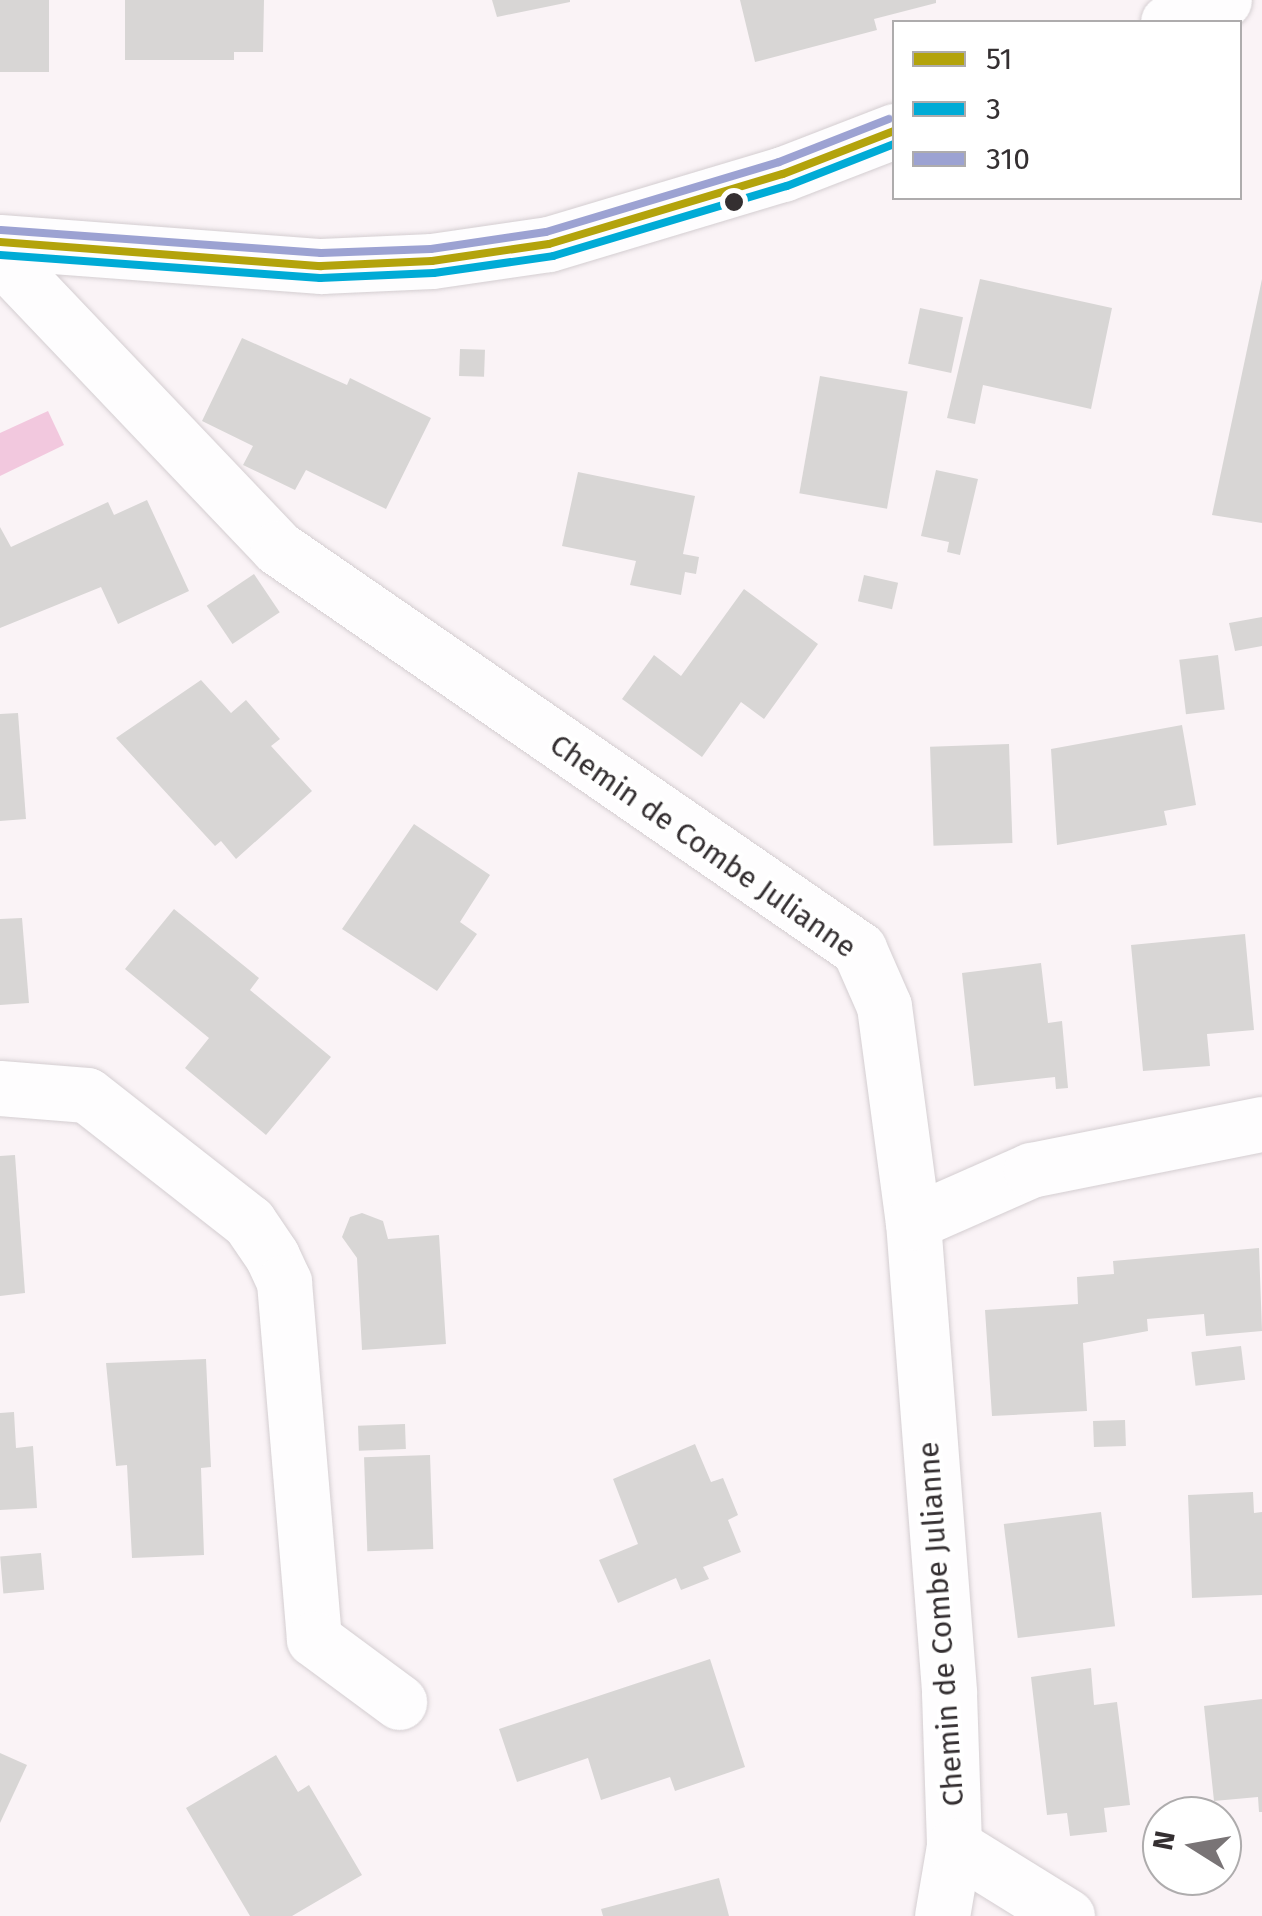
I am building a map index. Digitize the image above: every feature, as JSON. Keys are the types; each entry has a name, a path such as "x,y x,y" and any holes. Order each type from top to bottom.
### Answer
{"street":[{"path":"1173,20 1224,0"},
{"path":"0,242 320,266 432,261 549,244 783,174 892,132"},
{"name":"Chemin de Combe Julianne","path":"0,256 278,548 859,949 884,1006 913,1222 949,1694 954,1846 942,1916"},
{"path":"0,1088 88,1095 248,1222 272,1256 284,1282 314,1639 399,1702"},
{"path":"913,1222 1031,1170 1262,1124"},
{"path":"954,1846 1066,1916"}],"shaded area":[{"path":"48,411 64,445 0,476 0,433"}],"building":[{"path":"0,0 49,0 49,72 0,72"},
{"path":"125,0 264,0 263,52 234,52 234,60 125,60"},
{"path":"492,0 570,0 570,2 497,17"},
{"path":"740,0 936,3 874,19 877,30 755,62"},
{"path":"980,279 1112,308 1091,409 983,385 975,424 947,418"},
{"path":"1262,279 1262,523 1212,515"},
{"path":"920,308 963,317 951,373 908,364"},
{"path":"242,338 347,385 350,378 431,418 386,509 306,470 295,490 243,465 253,446 202,421"},
{"path":"460,349 485,350 484,377 459,376"},
{"path":"820,376 908,391 887,509 799,493"},
{"path":"936,470 978,479 960,555 947,552 949,542 921,536"},
{"path":"578,472 695,496 683,554 699,557 696,574 685,572 681,595 630,585 636,561 562,546"},
{"path":"147,500 189,591 118,624 101,587 0,628 0,527 11,547 108,502 114,515"},
{"path":"254,574 280,612 232,644 207,606"},
{"path":"864,575 898,583 892,609 858,601"},
{"path":"744,589 818,644 764,719 741,702 702,757 622,699 654,655 681,676"},
{"path":"1262,617 1262,646 1235,651 1229,623"},
{"path":"1218,655 1225,710 1186,714 1179,660"},
{"path":"201,680 231,713 246,700 280,739 271,746 312,791 236,859 221,841 215,846 116,738"},
{"path":"18,713 26,819 0,821 0,714"},
{"path":"1182,725 1196,805 1164,811 1167,825 1057,845 1051,749"},
{"path":"1009,744 1012,843 934,846 930,747"},
{"path":"414,824 490,875 460,922 477,934 437,991 342,929"},
{"path":"174,909 259,978 250,990 331,1057 266,1135 185,1068 209,1038 125,969"},
{"path":"22,918 29,1003 0,1005 0,919"},
{"path":"1245,934 1254,1030 1207,1034 1210,1066 1143,1071 1131,945"},
{"path":"1041,963 1048,1023 1062,1021 1068,1088 1056,1089 1055,1077 974,1086 962,973"},
{"path":"15,1155 25,1293 0,1296 0,1156"},
{"path":"362,1213 383,1221 388,1239 439,1235 446,1344 362,1350 357,1258 342,1237 350,1217"},
{"path":"1259,1248 1262,1331 1206,1336 1204,1314 1147,1319 1148,1331 1083,1343 1087,1411 992,1416 985,1310 1078,1304 1077,1277 1114,1274 1113,1261"},
{"path":"1241,1346 1245,1380 1196,1386 1191,1352"},
{"path":"206,1359 211,1467 201,1468 204,1555 132,1558 127,1465 116,1466 106,1363"},
{"path":"14,1412 16,1448 33,1446 37,1508 0,1510 0,1413"},
{"path":"1125,1420 1126,1446 1094,1447 1093,1421"},
{"path":"405,1424 406,1449 359,1451 358,1426"},
{"path":"695,1444 711,1482 723,1478 738,1515 728,1520 741,1552 703,1567 709,1579 681,1590 676,1578 618,1603 599,1560 638,1544 613,1479"},
{"path":"430,1455 433,1549 367,1551 364,1457"},
{"path":"1253,1492 1254,1513 1262,1512 1262,1595 1192,1598 1188,1495"},
{"path":"1101,1512 1115,1626 1018,1638 1004,1524"},
{"path":"41,1553 44,1590 3,1593 0,1557"},
{"path":"710,1659 745,1767 675,1791 670,1777 601,1800 588,1758 517,1782 499,1729"},
{"path":"1091,1668 1094,1705 1117,1702 1130,1805 1104,1808 1107,1832 1070,1836 1067,1813 1047,1815 1031,1677"},
{"path":"1262,1699 1262,1812 1258,1797 1213,1796 1204,1706"},
{"path":"0,1753 27,1765 0,1823"},
{"path":"276,1755 298,1792 309,1785 362,1875 292,1916 250,1916 186,1808"},
{"path":"719,1878 729,1916 603,1916 601,1909"}],"transit line":[{"name":"310","path":"1,230 321,253 431,249 546,232 779,162 889,119"},
{"name":"51","path":"0,242 321,266 432,261 549,244 783,174 892,132"},
{"name":"3","path":"0,255 320,278 434,273 553,256 787,186 892,145"}]}
